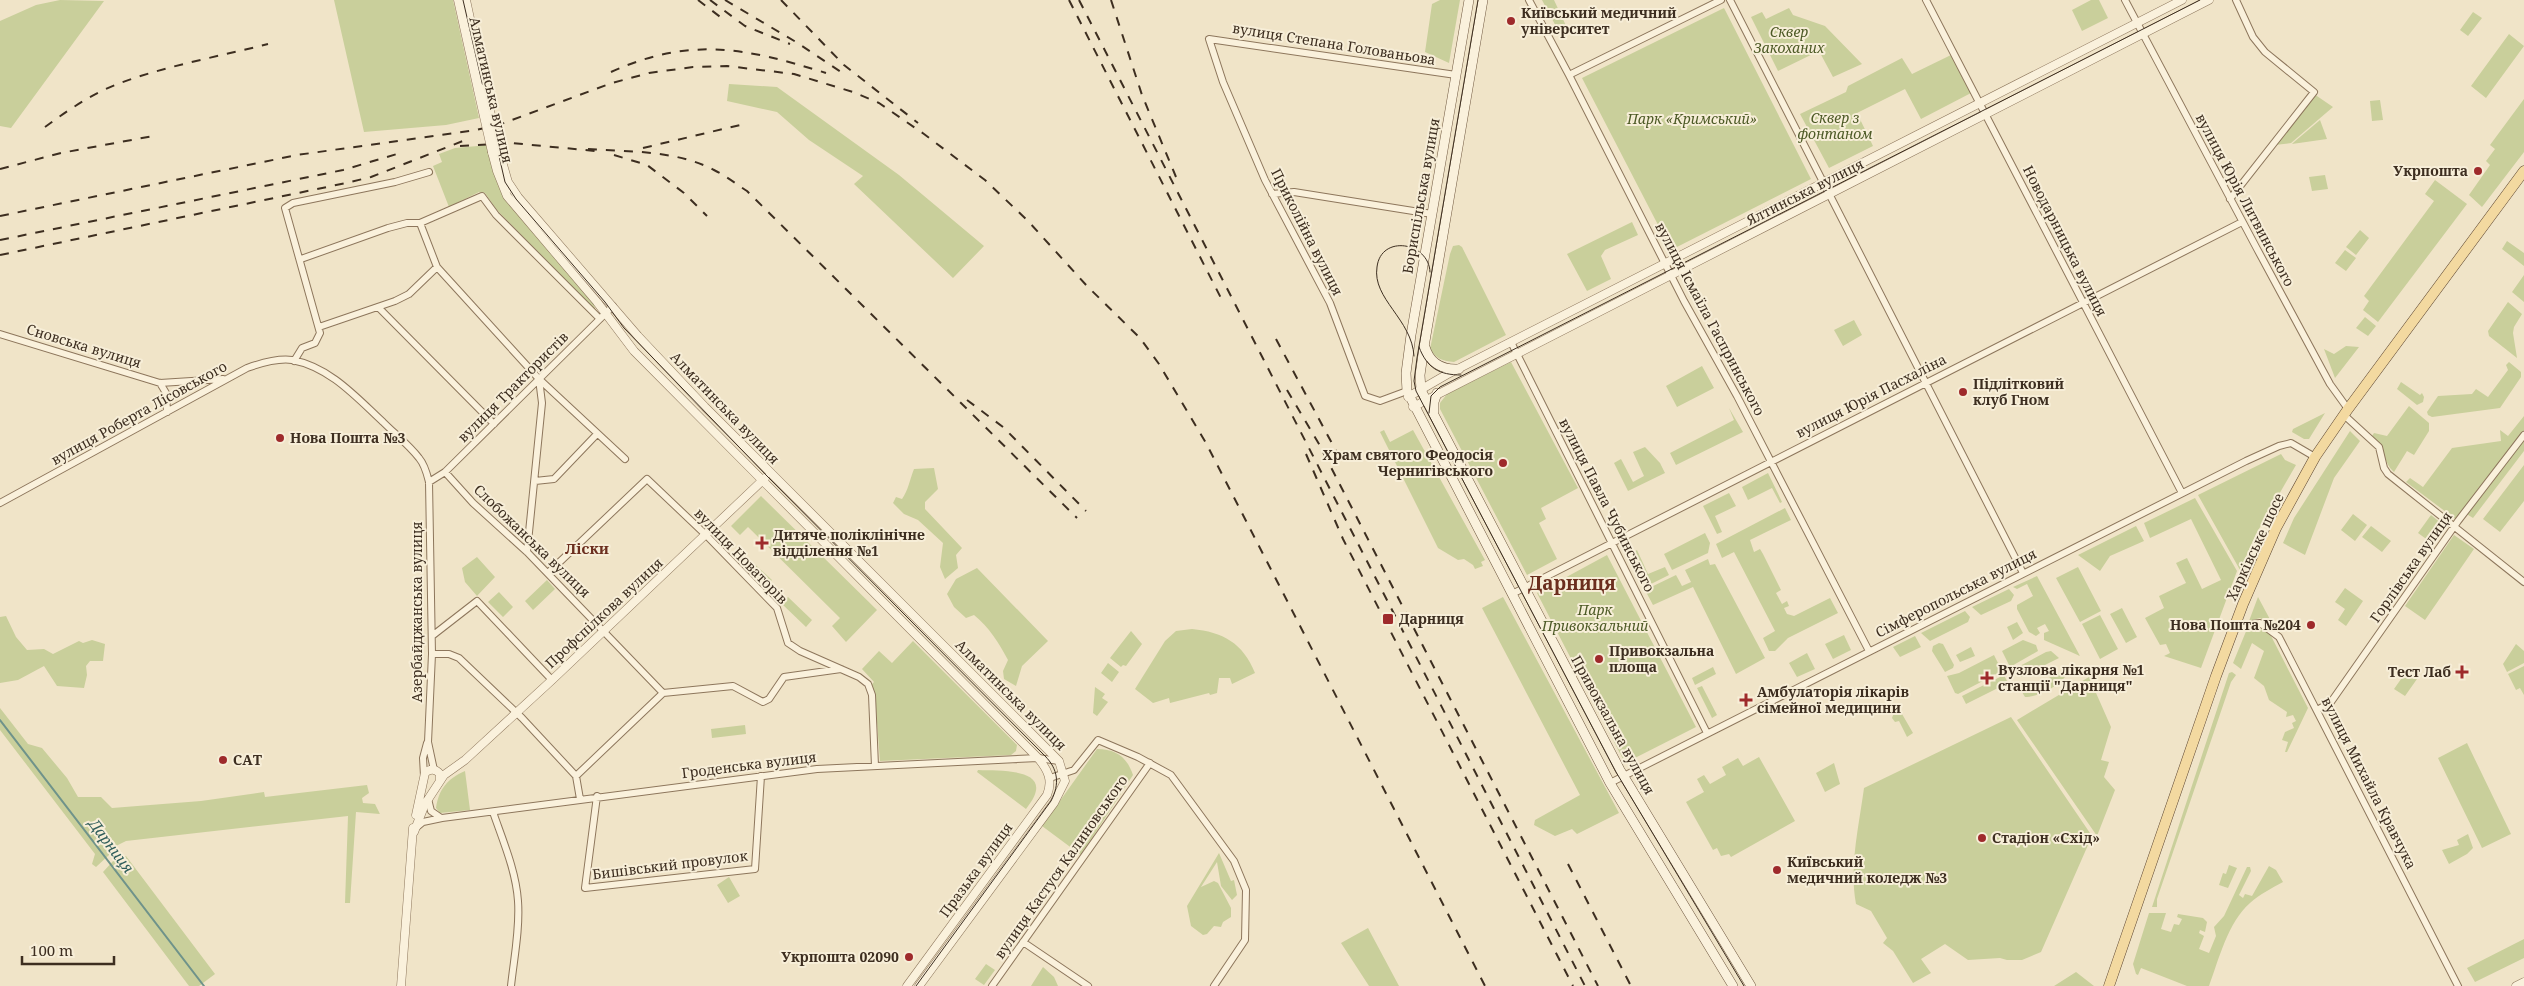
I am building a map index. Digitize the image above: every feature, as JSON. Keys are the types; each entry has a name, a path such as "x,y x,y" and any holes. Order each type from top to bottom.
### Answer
{"main road":[{"name":"Бориспільська вулиця","path":"1407,394 1405,382 1411,335 1469,0"},
{"name":"Бориспільська вулиця","path":"1421,390 1420,375 1424,347 1483,0"},
{"name":"Харківське шосе","path":"2109,986 2235,626 2276,528 2315,457 2346,412 2524,171"},
{"path":"1424,347 1429,358 1437,365 1444,368 1459,369"},
{"name":"Привокзальна вулиця","path":"1421,390 1624,776 1751,986"},
{"path":"1435,417 1433,406 1437,393"},
{"name":"Привокзальна вулиця","path":"1407,394 1610,783 1733,986"}],"street":[{"name":"Алматинська вулиця","path":"458,0 482,89 496,151 508,182 518,197 612,306 705,407 1059,761 1064,775"},
{"name":"Алматинська вулиця","path":"466,0 482,89"},
{"name":"вулиця Ісмаїла Гаспринського","path":"1529,0 1665,264 1869,651"},
{"path":"1569,75 1720,0"},
{"path":"1730,0 2023,574"},
{"name":"Новодарницька вулиця","path":"1926,0 2182,493"},
{"name":"вулиця Юрія Литвинського","path":"2125,0 2330,384 2346,412 2378,447 2384,468 2388,474 2455,525 2524,582"},
{"name":"Ялтинська вулиця","path":"1407,394 1421,390 1511,342 2182,0"},
{"name":"Ялтинська вулиця","path":"1413,407 1437,393 2209,0"},
{"path":"2230,199 2314,92 2265,52 2253,37 2236,0"},
{"name":"вулиця Степана Голованьова","path":"1208,39 1456,75"},
{"name":"Приколійна вулиця","path":"1208,39 1223,82 1272,194 1330,303 1365,396 1380,401 1407,394"},
{"name":"Алматинська вулиця","path":"496,151 497,171 507,196 602,317"},
{"path":"429,172 395,182 293,203 287,205 284,213 301,259 319,327 319,338 315,343 302,348 294,361 329,375 344,386 420,458 429,482"},
{"path":"1272,194 1294,192 1432,214"},
{"name":"Алматинська вулиця","path":"420,222 482,196 496,215 602,317 762,481 1038,758 1048,771 1050,778"},
{"path":"301,259 388,228 420,222 436,267 539,379 625,459"},
{"name":"вулиця Юрія Пасхаліна","path":"1512,594 2242,222"},
{"path":"319,327 378,307 409,294 436,267"},
{"name":"вулиця Трактористів","path":"429,482 445,472 612,306"},
{"path":"378,307 494,424"},
{"name":"Сновська вулиця","path":"0,334 160,383 226,379"},
{"name":"вулиця Павла Чубинського","path":"1511,342 1707,733"},
{"name":"вулиця Роберта Лісовського","path":"0,503 226,379 264,362 294,361"},
{"path":"527,552 542,403 539,379"},
{"path":"160,383 166,393 167,412"},
{"path":"535,481 554,479 597,434"},
{"name":"Горлівська вулиця","path":"2317,710 2331,702 2455,525 2524,435"},
{"name":"Сімферопольська вулиця","path":"1610,783 2182,493 2284,444 2297,445 2315,457"},
{"name":"Слобожанська вулиця","path":"445,472 473,503 548,573 663,693"},
{"name":"Профспілкова вулиця","path":"439,782 552,680 770,473"},
{"name":"вулиця Новаторів","path":"548,573 647,479 706,535 777,608 788,643 800,651 859,677 868,684 872,695 875,766"},
{"name":"Азербайджанська вулиця","path":"402,986 414,832 423,777 423,758 428,742 432,654 429,482"},
{"path":"432,636 477,601 552,680"},
{"name":"вулиця Михайла Кравчука","path":"2235,626 2260,622 2278,636 2458,986"},
{"path":"432,654 449,654 459,658 516,713 576,776 580,799"},
{"path":"576,776 663,693 733,686 763,702 769,699 784,678 841,669"},
{"path":"1050,778 1064,775 1074,770 1098,740 1150,763 1176,780 1234,861 1246,890 1246,931 1242,947 1214,986"},
{"name":"Азербайджанська вулиця","path":"428,742 435,770"},
{"name":"Гроденська вулиця","path":"414,832 423,822 442,818 597,796 817,769 1038,758 1059,761"},
{"name":"вулиця Кастуся Калиновського","path":"992,986 1150,763"},
{"path":"435,770 440,774 439,782 430,786 423,777 428,771 435,770 453,768"},
{"name":"Празька вулиця","path":"920,986 1054,803 1064,786 1064,775"},
{"name":"Бишівський провулок","path":"597,796 585,888 755,869 761,776"},
{"name":"Празька вулиця","path":"907,986 1040,806 1049,790 1050,778"},
{"name":"Азербайджанська вулиця","path":"414,832 428,798 439,782"},
{"path":"428,798 431,811 442,818"},
{"path":"493,812 510,863 518,899 511,986"},
{"path":"1022,942 1088,986"},
{"path":"2516,986 2524,982"}],"green space":[{"path":"60,0 104,1 11,128 0,126 0,21 36,5"},
{"path":"334,0 453,0 479,118 446,125 364,132"},
{"path":"1440,0 1460,0 1449,63 1425,52 1432,4"},
{"path":"1542,0 1554,0 1568,30 1560,34"},
{"path":"2091,0 2099,0 2108,18 2082,31 2072,10"},
{"name":"Парк «Кримський»","path":"1724,8 1811,179 1671,250 1582,78"},
{"name":"Сквер Закоханих","path":"1789,8 1793,15 1825,26 1862,64 1833,77 1819,51 1778,71 1751,17 1762,12 1766,19"},
{"path":"2473,12 2482,18 2468,36 2460,30"},
{"path":"2509,34 2524,46 2486,98 2471,86"},
{"name":"Сквер з фонтаном","path":"1951,55 1971,93 1921,119 1905,89 1857,113 1873,146 1829,168 1800,114 1846,92 1848,86 1902,58 1912,74"},
{"path":"729,84 777,87 899,175 984,246 953,278 854,184 863,176 809,140 777,112 727,101"},
{"path":"2314,94 2333,107 2291,143 2275,145"},
{"path":"2524,99 2524,152 2482,207 2469,195 2490,165 2486,161 2495,149 2490,145"},
{"path":"2380,100 2383,120 2372,121 2370,101"},
{"path":"2320,120 2327,139 2292,144 2294,142"},
{"path":"489,145 497,181 504,195 594,304 596,312 496,209 485,193 479,192 449,207 433,166 442,162 439,154 455,148"},
{"path":"2325,175 2328,189 2312,191 2309,177"},
{"path":"2435,180 2467,204 2378,322 2363,310 2369,301 2364,296 2434,201 2425,194"},
{"path":"1632,222 1638,235 1605,250 1601,256 1611,279 1587,291 1567,254"},
{"path":"2360,230 2369,238 2356,255 2346,247"},
{"path":"2507,241 2524,253 2524,266 2502,249"},
{"path":"1459,245 1462,247 1506,335 1454,362 1440,359 1430,349 1450,254 1453,246"},
{"path":"2345,250 2356,258 2346,271 2335,263"},
{"path":"2524,275 2524,302 2512,292"},
{"path":"2508,302 2522,314 2514,327 2513,333 2517,358 2489,336 2488,331"},
{"path":"2365,317 2376,326 2368,336 2356,328"},
{"path":"1854,320 1862,335 1843,346 1834,330"},
{"path":"2346,346 2359,347 2335,378 2324,349 2334,354"},
{"path":"1511,362 1578,488 1541,508 1546,519 1539,523 1557,559 1527,575 1440,409 1440,403 1447,394"},
{"path":"2509,362 2521,372 2521,377 2500,408 2432,417 2428,415 2427,412 2438,396 2472,394 2476,389 2488,397 2508,370 2506,365"},
{"path":"1702,366 1714,388 1677,407 1666,386"},
{"path":"2401,382 2420,395 2422,393 2424,397 2423,402 2417,405 2397,389"},
{"path":"2409,406 2429,423 2429,431 2414,455 2407,451 2394,472 2390,468 2377,441 2372,436 2374,433 2387,436"},
{"path":"1729,408 1743,432 1676,465 1670,453 1734,420"},
{"path":"2325,413 2309,439 2304,439 2292,432 2293,429"},
{"path":"2524,416 2524,451 2473,518 2465,513 2458,521 2406,482 2410,478 2423,487 2452,448 2501,441 2500,430 2508,436"},
{"path":"1384,430 1390,442 1413,430 1485,560 1481,562 1483,566 1475,569 1473,565 1464,559 1458,560 1438,548 1380,432"},
{"path":"2350,431 2360,441 2334,478 2305,555 2283,543 2294,518"},
{"path":"1645,447 1660,463 1665,473 1628,491 1614,463 1621,459 1633,482 1644,476 1633,452"},
{"path":"2281,454 2285,460 2296,465 2256,534 2240,570 2198,495"},
{"path":"2524,465 2524,501 2500,532 2483,519"},
{"path":"934,468 938,489 925,502 925,509 962,548 956,555 958,568 945,579 940,567 943,543 918,520 904,514 893,503 896,497 902,499 904,496 914,469"},
{"path":"1768,473 1782,502 1780,503 1772,488 1748,500 1742,487"},
{"path":"1729,493 1736,506 1715,516 1722,532 1717,534 1703,506"},
{"path":"761,496 877,610 846,642 832,626 840,618 748,527 740,535 731,526"},
{"path":"2195,498 2237,571 2201,668 2164,656 2170,653 2166,644 2160,645 2145,618 2164,608 2159,596 2186,583 2176,563 2187,558 2202,589 2221,580 2191,519 2150,538 2144,523"},
{"path":"1785,508 1791,520 1750,540 1754,552 1760,549 1763,554 1781,590 1776,593 1782,604 1787,601 1789,606 1784,608 1787,614 1794,616 1830,598 1838,613 1788,638 1775,651 1769,651 1763,638 1775,631 1734,552 1722,558 1716,544"},
{"path":"2353,514 2367,525 2355,541 2341,530"},
{"path":"2431,515 2442,524 2429,541 2418,533"},
{"path":"2136,526 2144,541 2110,556 2100,571 2078,555"},
{"path":"2371,526 2391,541 2382,552 2362,537"},
{"path":"1705,533 1710,543 1708,553 1672,570 1664,554"},
{"path":"2454,535 2474,549 2425,620 2405,606"},
{"path":"1637,550 1648,574 1665,567 1669,575 1649,585 1634,552"},
{"name":"Парк Привокзальний","path":"1607,555 1696,727 1625,763 1537,593"},
{"path":"477,557 495,577 477,596 465,582 462,568"},
{"path":"747,557 772,580 765,587 741,564"},
{"path":"1708,559 1710,565 1715,564 1765,658 1736,674 1693,587 1653,605 1645,590 1676,575 1682,586 1691,582 1685,570"},
{"path":"2078,567 2101,611 2080,622 2056,578"},
{"path":"977,568 1048,641 1022,666 1016,686 1004,679 1003,671 1008,660 993,636 974,615 966,618 954,607 947,594 956,579"},
{"path":"2037,576 2080,656 2044,640 2044,633 2049,631 2045,624 2037,628 2040,633 2036,636 2029,632 2017,609 2017,605 2033,596 2027,584 2017,589 2013,587"},
{"path":"547,580 555,589 533,610 525,601"},
{"path":"2345,588 2363,601 2346,626 2338,620 2345,609 2335,602"},
{"path":"2009,589 2014,595 2011,601 1981,615 1972,607"},
{"path":"499,592 513,607 503,617 488,602"},
{"path":"788,597 812,620 806,627 782,604"},
{"path":"1503,597 1619,813 1577,834 1572,829 1555,836 1534,825 1535,820 1580,795 1482,608"},
{"path":"2258,597 2273,625 2260,618 2249,621"},
{"path":"2122,608 2137,637 2126,643 2110,614"},
{"path":"1965,611 1970,617 1968,622 1930,641 1921,633"},
{"path":"2100,615 2118,649 2100,659 2082,624"},
{"path":"6,616 16,637 27,650 44,649 53,654 79,641 83,643 92,640 105,644 103,661 90,661 86,666 87,675 84,688 57,686 44,666 18,680 0,683 0,617"},
{"path":"2017,622 2023,633 2013,640 2007,627"},
{"path":"2260,626 2269,632 2308,708 2287,752 2285,752 2288,742 2282,740 2285,732 2294,728 2292,723 2296,721 2293,715 2286,717 2287,712 2269,700 2264,686 2254,678 2264,651 2252,643 2241,669 2233,663 2247,629"},
{"path":"1192,629 1213,633 1231,641 1244,654 1255,673 1232,684 1230,678 1219,678 1217,693 1210,695 1209,693 1170,703 1169,698 1153,703 1135,689 1165,641 1176,631"},
{"path":"1131,631 1142,644 1126,666 1123,665 1121,667 1110,658"},
{"path":"1844,635 1851,650 1833,659 1825,644"},
{"path":"1915,636 1921,647 1900,657 1893,647"},
{"path":"2023,640 2036,645 2038,651 2010,667 2002,651"},
{"path":"913,641 1017,745 1016,751 1011,755 880,761 875,696 871,685 874,682 862,669 879,651 892,663"},
{"path":"1939,643 1943,644 1954,665 1953,668 1945,672 1932,651 1933,646"},
{"path":"2516,644 2524,651 2524,663 2507,672 2503,664"},
{"path":"1971,647 1975,656 1960,662 1956,655"},
{"path":"2051,651 2059,658 2021,677 2018,667"},
{"path":"1807,653 1815,669 1797,677 1789,663"},
{"path":"1994,655 2002,671 1958,694 1955,693 1947,676 1959,673"},
{"path":"1108,663 1119,672 1112,682 1101,673"},
{"path":"2524,666 2524,695 2520,688 2516,690 2508,674"},
{"path":"1713,667 1716,674 1695,685 1692,678"},
{"path":"2064,670 2065,677 2047,691 2025,697 2022,692"},
{"path":"2232,672 2236,675 2231,682 2157,899 2157,907 2152,907 2229,673"},
{"path":"2406,672 2417,679 2405,696 2394,689"},
{"path":"2004,675 2008,683 1966,704 1962,696"},
{"path":"2089,677 2111,727 2101,760 2109,762 2104,777 2115,790 2097,836 2017,720"},
{"path":"1702,686 1717,715 1712,718 1697,688"},
{"path":"1095,687 1105,694 1102,698 1108,702 1097,716 1093,713"},
{"path":"1896,707 1898,707 1913,733 1907,737 1899,721 1895,722 1892,718"},
{"path":"0,708 28,744 42,748 67,778 78,797 101,797 112,808 201,801 264,792 265,797 367,785 369,793 362,798 363,803 375,804 380,814 356,812 350,903 345,903 348,816 126,841 112,848 109,855 96,867 92,864 95,854 0,730"},
{"name":"Стадіон «Схід»","path":"2011,717 2092,836 2041,952 2022,960 2000,958 1968,960 1945,944 1921,959 1931,973 1913,983 1893,951 1883,943 1887,938 1871,911 1856,904 1854,861 1864,788"},
{"path":"745,725 746,734 712,738 711,729"},
{"path":"2467,743 2511,834 2482,848 2438,758"},
{"path":"1097,749 1104,749 1120,755 1128,763 1133,775 1081,855 1042,826"},
{"path":"1759,757 1795,821 1731,857 1729,854 1721,856 1717,848 1713,850 1686,802 1704,792 1697,779 1704,775 1710,784 1726,775 1722,767 1738,758 1743,766"},
{"path":"1834,763 1840,784 1825,792 1816,773"},
{"path":"978,770 1013,772 1024,774 1032,779 1036,786 1034,796 1026,809 977,772"},
{"path":"465,771 470,810 440,813 436,808 439,795 453,777"},
{"path":"2468,834 2473,848 2467,854 2449,864 2442,850 2459,845 2457,840"},
{"path":"1219,853 1231,881 1234,880 1237,895 1232,900 1221,886 1217,862 1201,887 1214,881 1218,883 1231,908 1231,917 1223,922 1221,927 1214,926 1207,934 1203,935 1191,926 1187,906"},
{"path":"126,856 215,974 199,986 189,986 103,872 114,860"},
{"path":"2229,865 2237,868 2228,888 2219,885 2223,873 2226,874"},
{"path":"2269,866 2276,870 2283,882 2266,891 2242,911 2230,930 2209,986 2187,986 2141,968 2138,975 2136,974 2133,964 2149,913 2166,913 2161,929 2171,932 2174,924 2179,925 2182,919 2177,917 2178,914 2203,918 2207,922 2205,932 2200,930 2199,933 2204,936 2199,949 2209,953 2216,936 2214,927 2224,916 2247,867 2250,867 2251,871 2239,895 2243,898 2245,894 2252,896"},
{"path":"729,877 740,896 728,903 717,885"},
{"path":"1368,928 1399,986 1369,986 1341,943"},
{"path":"2524,939 2524,958 2475,982 2467,968"},
{"path":"986,964 995,970 984,985 975,979"},
{"path":"1043,967 1054,977 1058,986 1031,986"},
{"path":"2076,972 2094,986 2054,986"}],"waterway":[{"name":"Дарниця","path":"0,720 204,986"}],"tram line":[{"path":"463,0 505,182 516,199 605,302 624,328 1053,766 1056,777 1056,789 1051,801 916,986"},
{"path":"1478,0 1417,358 1414,381 1416,391 1616,772 1744,986"},
{"path":"1429,413 1431,396 1440,387 2200,0"},
{"path":"1414,356 1412,343 1407,331 1380,289 1377,267 1380,257 1387,250 1395,246 1405,246 1422,254 1428,262 1430,272"},
{"path":"1419,347 1426,360 1435,369 1446,374 1461,375"}],"railway":[{"path":"698,0 723,19"},
{"path":"710,0 745,26 790,44"},
{"path":"725,0 796,42 847,76"},
{"path":"781,0 844,65 918,123"},
{"path":"1069,0 1223,302"},
{"path":"1079,0 1585,986"},
{"path":"1111,0 1142,95 1176,177"},
{"path":"45,127 88,98 115,85 171,67 268,44"},
{"path":"611,72 667,53 718,50 770,57 826,73"},
{"path":"0,216 297,155 476,130 501,124 612,83 649,73 693,67 727,66 794,74 853,92 879,103 985,180 1028,221 1087,286 1140,338 1159,364 1206,443 1485,986"},
{"path":"643,148 740,125"},
{"path":"0,169 61,153 153,136"},
{"path":"0,255 371,177 468,139"},
{"path":"460,146 512,143 595,151"},
{"path":"588,149 669,155 699,163 727,177 747,191 1077,518"},
{"path":"0,240 343,170 397,154"},
{"path":"614,155 647,165 684,193 707,216"},
{"path":"1276,339 1342,462"},
{"path":"1287,390 1319,444 1598,986"},
{"path":"967,400 1003,427 1086,511"},
{"path":"1306,454 1343,539 1573,986"},
{"path":"1568,864 1631,986"}],"place":[{"name":"Київський медичний університет","path":"1511,21"},
{"name":"Укрпошта","path":"2478,171"},
{"name":"Підлітковий клуб Гном","path":"1963,392"},
{"name":"Нова Пошта №3","path":"280,438"},
{"name":"Храм святого Феодосія Чернигівського","path":"1503,463"},
{"name":"Дитяче поліклінічне відділення №1","path":"762,543"},
{"name":"Дарниця","path":"1388,619"},
{"name":"Нова Пошта №204","path":"2311,625"},
{"name":"Привокзальна площа","path":"1599,659"},
{"name":"Тест Лаб","path":"2462,672"},
{"name":"Вузлова лікарня №1 станції \"Дарниця\"","path":"1987,678"},
{"name":"Амбулаторія лікарів сімейної медицини","path":"1746,700"},
{"name":"САТ","path":"223,760"},
{"name":"Стадіон «Схід»","path":"1982,838"},
{"name":"Київський медичний коледж №3","path":"1777,870"},
{"name":"Укрпошта 02090","path":"909,957"}],"district":[{"name":"Ліски","path":"587,549"},
{"name":"Дарниця","path":"1572,583"}]}
